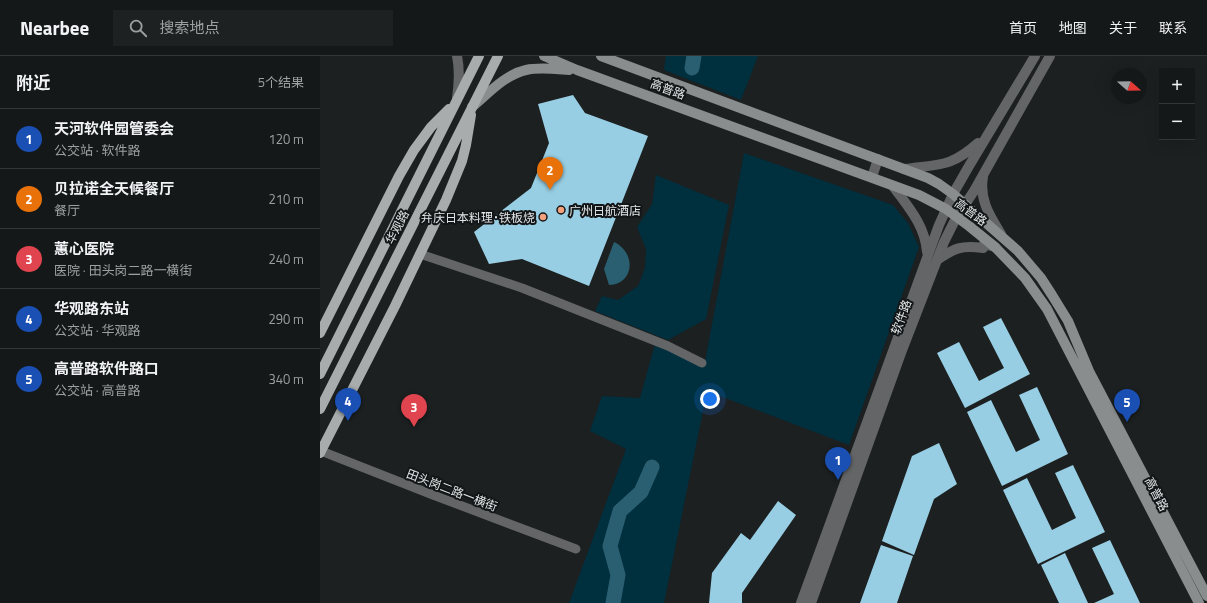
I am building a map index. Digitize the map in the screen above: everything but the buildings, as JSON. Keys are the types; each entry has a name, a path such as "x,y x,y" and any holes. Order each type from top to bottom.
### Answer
{"main road":[{"name":"华观路","path":"320,374 479,56"},
{"name":"华观路","path":"320,409 498,56"},
{"name":"高普路","path":"544,56 557,59 577,70 919,195 946,209 995,247 1025,278 1047,309 1199,603"},
{"name":"高普路","path":"601,56 878,159 940,184 1002,236 1041,278 1061,309 1089,371 1207,596"},
{"path":"320,452 446,200 462,161 469,134 472,107 500,83 515,74 527,70 541,69 577,70"},
{"path":"320,333 399,176 414,150 431,127 456,102"}],"street":[{"path":"456,102 459,85 459,66 457,56"},
{"name":"软件路","path":"811,603 932,258 946,209 986,136 1001,114 1035,56"},
{"name":"软件路","path":"801,603 932,258 983,175 1050,56"},
{"path":"904,169 949,163 966,154 986,136"},
{"path":"872,177 878,159"},
{"path":"983,175 981,184 984,204 987,212 1002,236"},
{"path":"893,186 920,226 932,258 960,247 968,246 983,248 984,244 995,247"},
{"path":"420,254 522,288 668,346 702,363"},
{"name":"田头岗二路一横街","path":"320,452 576,549"}],"shaded area":[{"path":"666,56 758,56 741,100 664,70"},
{"path":"744,153 893,205 908,223 919,247 849,445 707,391 664,603 569,603 626,449 590,431 602,396 640,398 655,344 704,367"},
{"path":"656,175 729,205 706,319 668,340 595,311 602,296 618,300 638,286 645,268 646,249 637,227 652,204"},
{"path":"614,242 626,253 630,267 628,274 624,279 609,285 604,269"}],"waterway":[{"path":"692,68 694,56"},
{"path":"613,603 618,575 610,546 620,511 641,492 652,467"}],"place":[{"name":"贝拉诺全天候餐厅","path":"550,190"},
{"name":"广州日航酒店","path":"561,210"},
{"name":"弁庆日本料理･铁板烧","path":"543,217"},
{"name":"华观路东站","path":"348,421"},
{"name":"高普路软件路口","path":"1127,422"},
{"name":"蕙心医院","path":"414,427"},
{"name":"天河软件园管委会","path":"838,480"}]}
